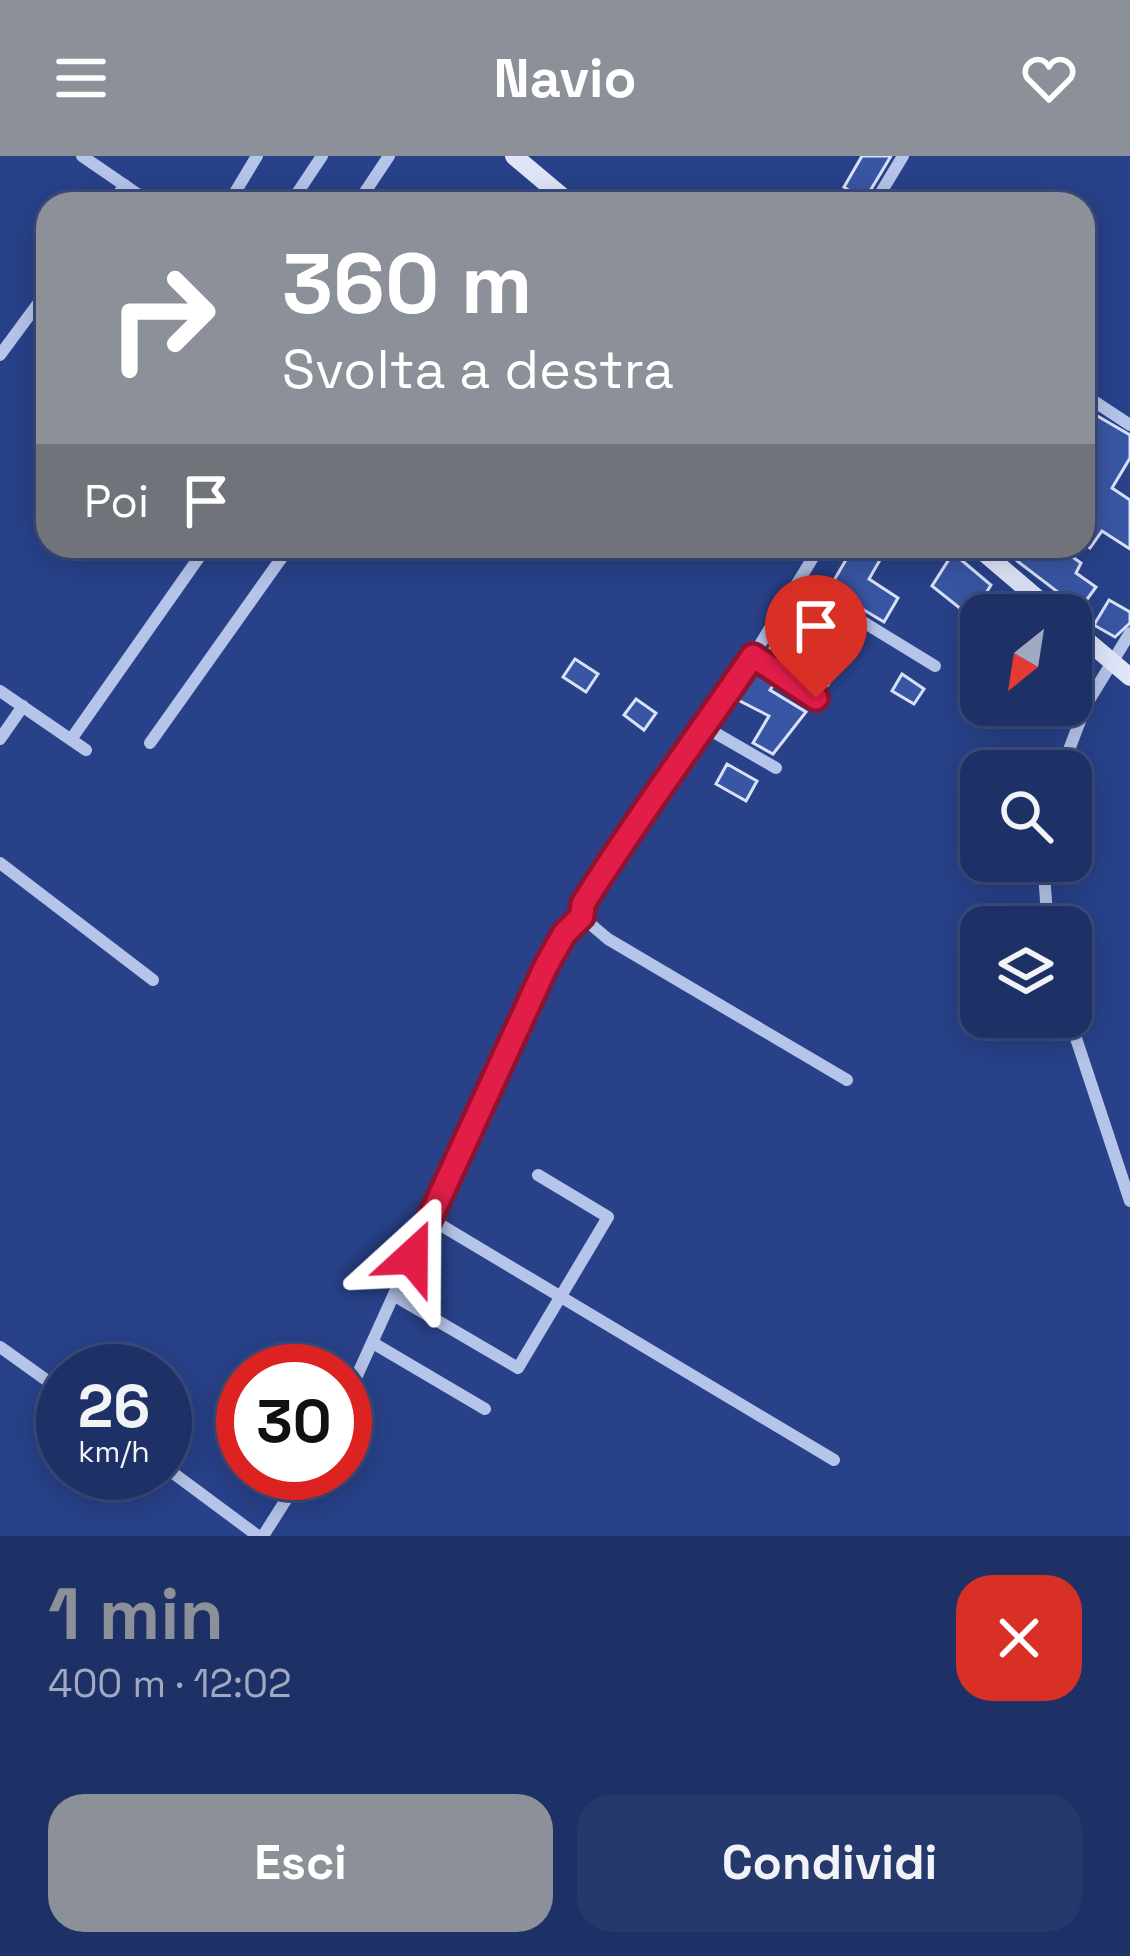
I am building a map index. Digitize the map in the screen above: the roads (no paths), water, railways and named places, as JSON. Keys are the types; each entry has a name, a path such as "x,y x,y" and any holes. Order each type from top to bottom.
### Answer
{"main road":[{"path":"514,156 557,192"},
{"path":"990,558 1032,594"},
{"path":"1092,645 1130,677"}],"street":[{"path":"82,156 135,192"},
{"path":"235,192 257,156"},
{"path":"298,192 322,156"},
{"path":"365,192 389,156"},
{"path":"882,192 903,156"},
{"path":"120,192 125,185"},
{"path":"0,355 36,306"},
{"path":"1095,402 1130,424"},
{"path":"72,737 199,558"},
{"path":"150,743 281,558"},
{"path":"372,1347 546,966 564,934 582,916 583,904 633,825 753,656 813,558"},
{"path":"798,582 935,666"},
{"path":"1069,750 1086,705 1130,633"},
{"path":"753,656 816,698"},
{"path":"0,691 86,750"},
{"path":"0,740 23,706"},
{"path":"705,727 776,768"},
{"path":"0,863 153,980"},
{"path":"582,916 608,939 847,1080"},
{"path":"1076,1038 1130,1201"},
{"path":"395,1296 518,1368 608,1217 538,1175"},
{"path":"429,1218 834,1460"},
{"path":"374,1343 485,1409"},
{"path":"0,1347 36,1373"},
{"path":"192,1486 261,1536 285,1500"}]}
